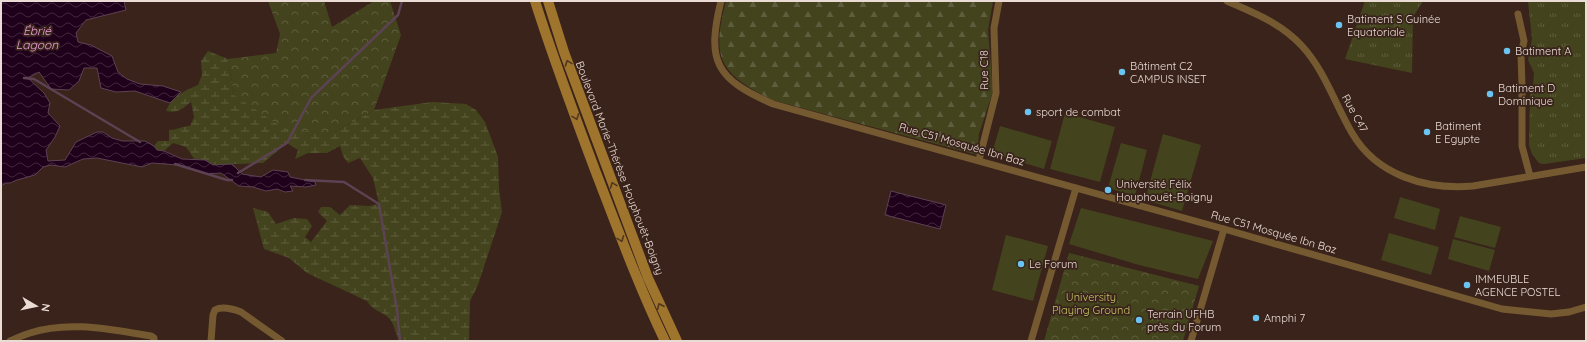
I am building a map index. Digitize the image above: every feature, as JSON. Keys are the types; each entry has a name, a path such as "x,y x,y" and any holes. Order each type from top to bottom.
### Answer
{"main road":[{"name":"Boulevard Marie-Thérèse Houphouët-Boigny","path":"535,1 562,80 622,240 650,310 665,341"},
{"name":"Boulevard Marie-Thérèse Houphouët-Boigny","path":"548,1 566,59 646,271 677,341"}],"street":[{"name":"Rue C51 Mosquée Ibn Baz","path":"721,1 716,21 714,41 715,56 724,73 733,83 751,94 773,104 979,160 1502,309 1551,314 1569,312 1586,307"},
{"name":"Rue C18","path":"979,160 996,92 994,28 999,1"},
{"name":"Rue C47","path":"1227,1 1264,17 1294,37 1314,61 1352,134 1372,156 1396,174 1432,185 1456,187 1473,186 1586,167"},
{"path":"1518,14 1524,41 1521,55 1522,146 1530,176"},
{"path":"1031,341 1076,188"},
{"path":"1191,341 1224,229"},
{"path":"211,341 213,314 214,310 218,308 241,312 282,341"},
{"path":"10,341 30,332 67,326 96,328 151,336 154,338 154,341"}],"green space":[{"path":"268,1 324,1 332,27 374,1 390,1 401,35 374,110 334,132 287,131 234,95 228,59 276,53 280,34"},
{"path":"726,1 993,1 988,30 993,91 979,134 977,155 772,100 754,90 730,72 724,62 720,50 719,37"},
{"path":"1365,1 1423,1 1413,17 1412,73 1345,59"},
{"path":"1528,1 1586,1 1586,158 1544,164 1539,163 1532,154 1529,145 1530,93 1533,86 1534,73 1528,60 1532,39"},
{"path":"208,51 228,59 234,95 334,132 374,110 432,102 466,104 476,110 485,122 498,157 499,189 502,212 478,285 470,301 469,341 399,341 394,326 388,317 373,308 367,301 307,273 289,258 264,249 253,208 268,212 276,224 294,218 307,219 312,226 305,237 311,242 327,221 318,212 321,207 330,207 340,215 350,205 369,206 379,204 373,178 360,158 348,163 343,156 340,146 327,153 308,153 295,159 298,150 287,143 263,163 213,165 205,160 195,160 186,147 173,143 164,151 157,150 154,146 158,141 169,141 169,130 190,126 194,117 191,102 177,111 166,111 175,98 183,92 198,85 202,75 201,61"},
{"path":"1065,113 1115,127 1100,182 1050,169"},
{"path":"1000,126 1052,141 1044,169 992,153"},
{"path":"1163,134 1201,145 1182,211 1145,200"},
{"path":"1121,143 1147,150 1135,196 1108,188"},
{"path":"1400,197 1440,209 1435,230 1394,218"},
{"path":"1081,208 1213,241 1198,279 1139,265 1069,244"},
{"path":"1460,216 1501,227 1495,248 1454,237"},
{"path":"1389,233 1439,247 1431,275 1381,260"},
{"name":"Le Forum","path":"1006,235 1048,246 1033,301 992,290"},
{"path":"1453,239 1495,250 1489,271 1448,259"},
{"name":"University Playing Ground","path":"1069,253 1199,286 1183,341 1044,341"}],"water":[{"name":"Ébrié Lagoon","path":"1,1 124,1 126,10 86,20 76,33 78,42 91,45 112,56 118,72 127,79 140,84 163,86 181,92 170,103 135,91 116,92 101,88 97,68 84,68 79,81 69,90 51,89 39,72 28,78 44,93 50,103 48,113 60,126 55,137 46,150 48,161 65,160 76,142 97,132 103,132 112,138 122,141 145,141 154,146 157,150 164,151 182,159 205,160 213,165 232,164 242,174 261,177 273,170 288,172 290,177 315,182 316,185 306,187 290,186 293,191 285,192 277,189 266,191 253,187 239,186 221,173 208,174 177,165 152,163 142,167 97,158 83,159 65,167 51,165 43,167 35,175 6,183 1,186"},
{"path":"891,191 946,205 940,229 885,215"}],"waterway":[{"path":"238,173 287,143 311,98 398,15 402,1"},
{"path":"24,78 34,79 140,142"},
{"path":"175,164 227,180 232,180"},
{"path":"305,180 344,182 379,204 397,310 400,341"}],"place":[{"name":"Batiment S Guinée Equatoriale","path":"1339,25"},
{"name":"Batiment A","path":"1507,51"},
{"name":"Bâtiment C2 CAMPUS INSET","path":"1122,72"},
{"name":"Batiment D Dominique","path":"1490,94"},
{"name":"sport de combat","path":"1028,112"},
{"name":"Batiment E Egypte","path":"1427,132"},
{"name":"Université Félix Houphouët-Boigny","path":"1108,190"},
{"name":"Le Forum","path":"1021,264"},
{"name":"IMMEUBLE AGENCE POSTEL","path":"1467,285"},
{"name":"Amphi 7","path":"1256,318"},
{"name":"Terrain UFHB près du Forum","path":"1139,320"}]}
